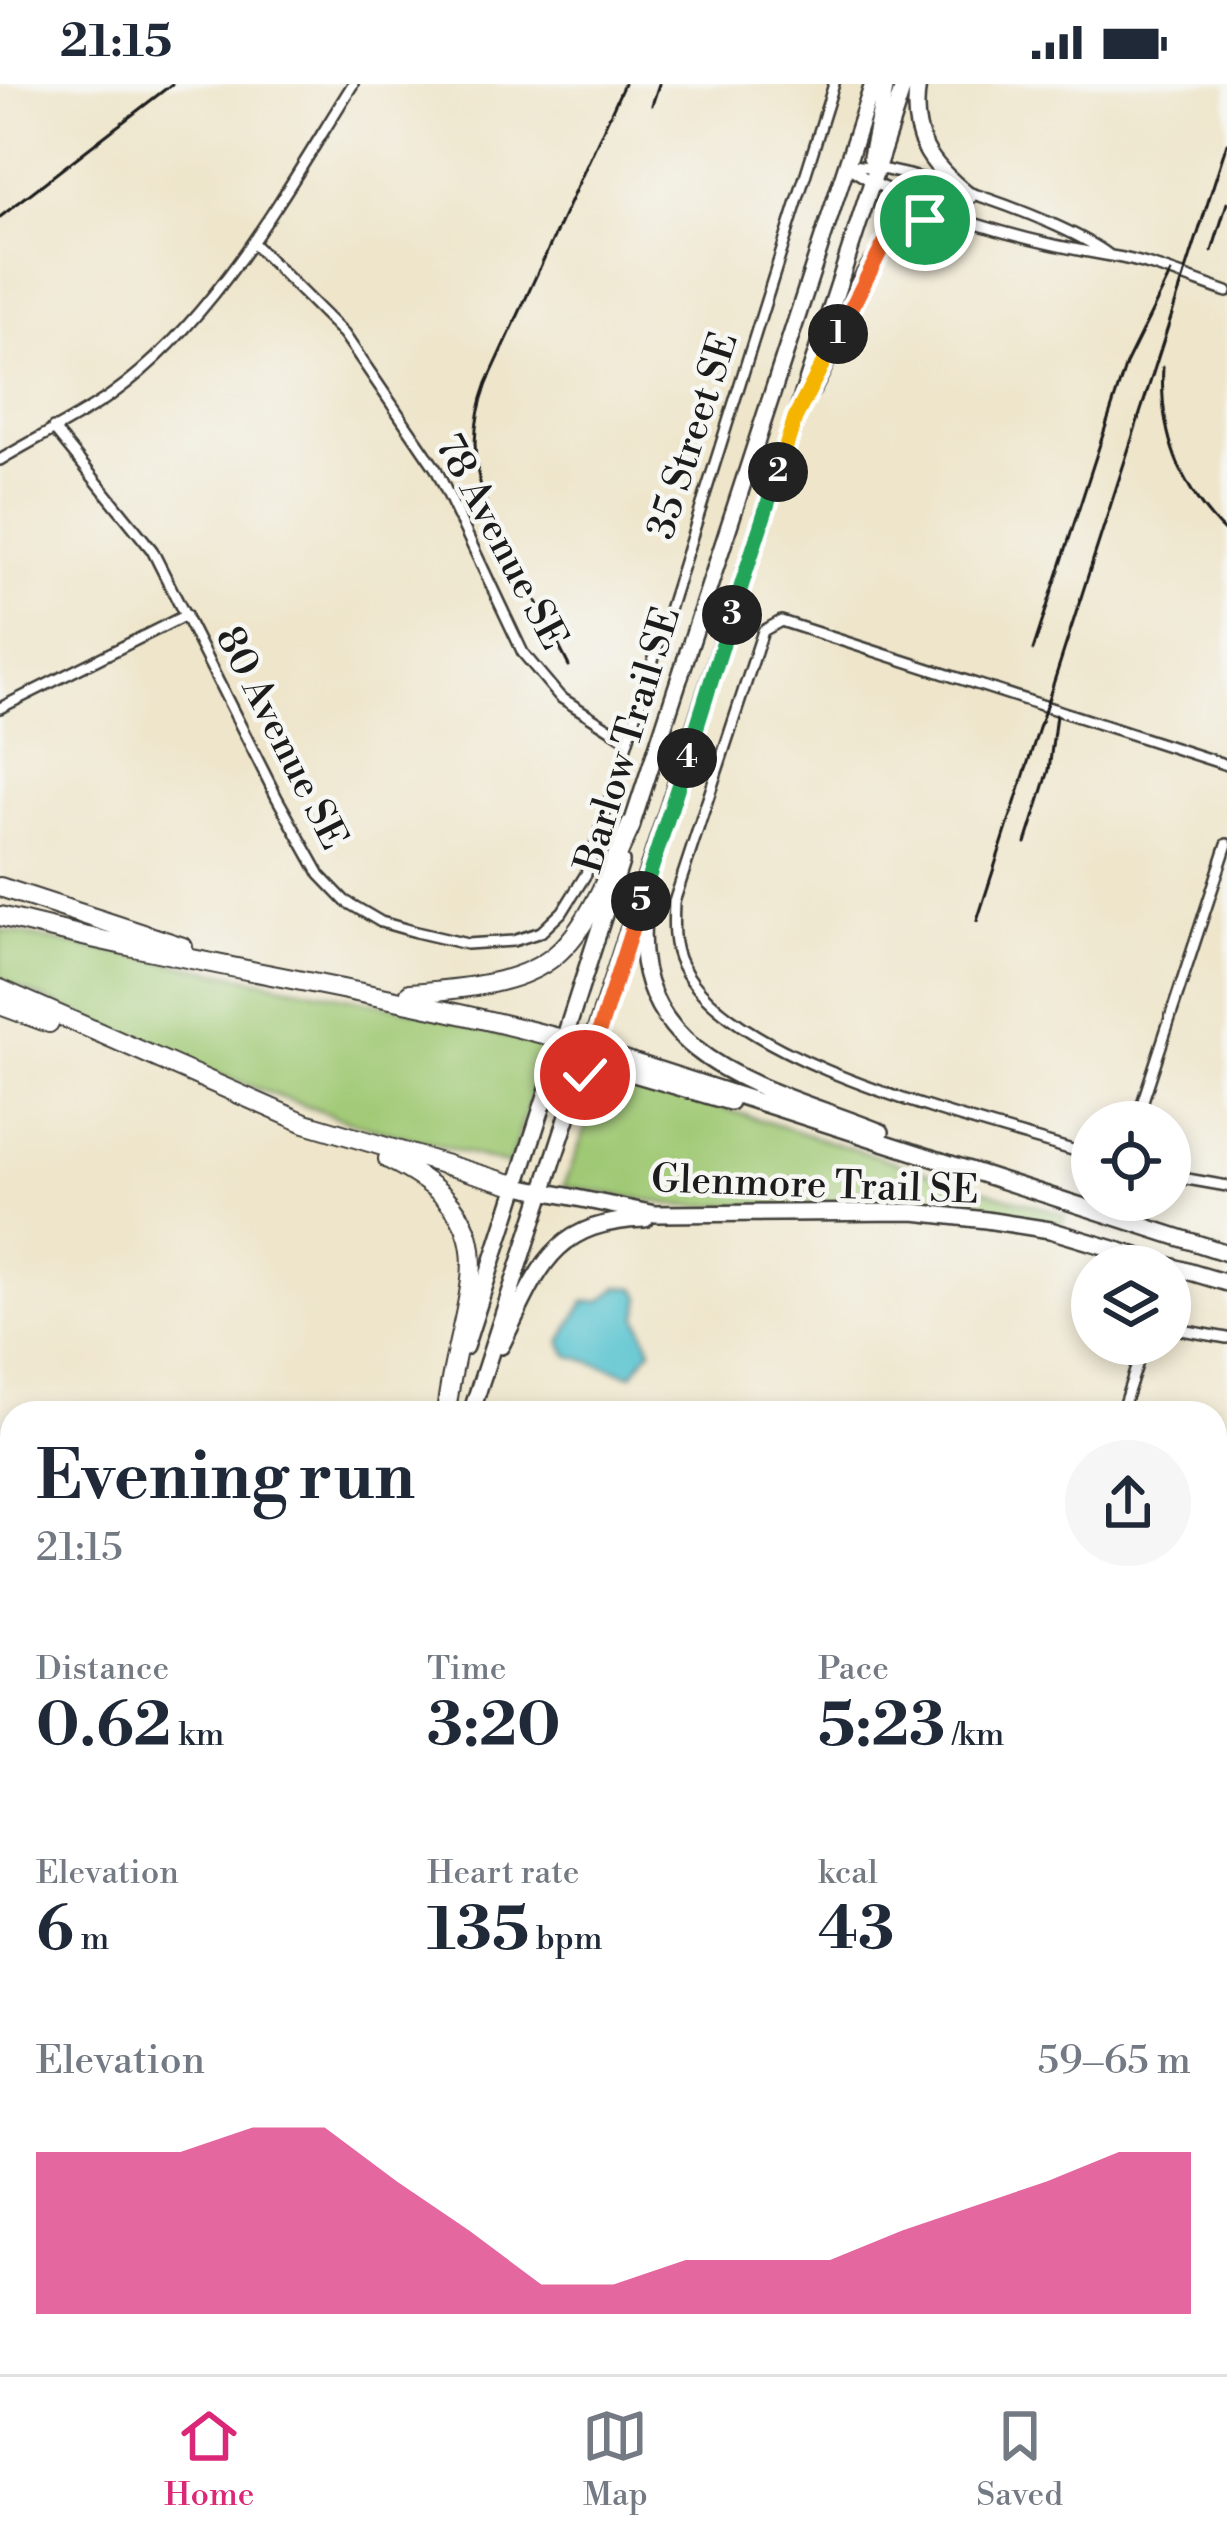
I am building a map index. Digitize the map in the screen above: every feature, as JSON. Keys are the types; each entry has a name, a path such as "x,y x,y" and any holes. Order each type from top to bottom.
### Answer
{"highway":[{"path":"382,995 484,988 521,979 557,958 592,912 631,825"},
{"path":"0,887 274,975"},
{"path":"0,916 382,995 566,1040"},
{"name":"Glenmore Trail SE","path":"0,989 216,1087 341,1136 518,1186"},
{"path":"0,1005 216,1087"},
{"path":"341,1136 442,1189 464,1218 473,1255 446,1401"}],"main road":[{"name":"Barlow Trail SE","path":"448,1401 873,84"},
{"path":"873,165 886,84"},
{"name":"Barlow Trail SE","path":"475,1401 652,868 872,183 873,165 904,84"},
{"path":"918,84 914,109 926,156 969,196"},
{"path":"795,418 884,244 951,211"},
{"path":"652,868 640,944 646,981 666,1023 687,1047 728,1071 940,1161"},
{"path":"566,1040 591,1055"},
{"path":"553,1080 591,1055"},
{"name":"Glenmore Trail SE","path":"591,1055 694,1095 815,1120 1227,1253"},
{"name":"Glenmore Trail SE","path":"518,1186 700,1217 914,1212 986,1220 1050,1230 1227,1283"},
{"path":"476,1401 541,1266 567,1237 620,1220 700,1217"}],"street":[{"path":"0,460 112,394 172,337 254,244 353,84"},
{"name":"35 Street SE","path":"586,874 624,738 835,84"},
{"path":"846,165 873,165 969,196 1086,237 1109,256"},
{"path":"846,165 872,183 951,211 1085,255 1109,256 1227,292"},
{"name":"78 Avenue SE","path":"254,244 344,334 436,469 523,653 560,697 624,738"},
{"name":"80 Avenue SE","path":"53,428 152,550 316,868 364,914 467,944 513,941 541,932 563,911 586,874"},
{"path":"0,708 186,615"},
{"path":"1071,1149 837,1074 775,1048 700,992 682,965 672,932 674,902 763,631 781,621 1227,765"},
{"path":"1143,1101 1227,844"},
{"path":"1191,1180 1227,1186"},
{"path":"1191,1332 1227,1338"},
{"path":"1125,1401 1137,1365"}],"green space":[{"path":"0,930 423,1012 546,1048 509,1165 351,1122 196,1067 0,979"},
{"path":"607,1072 1065,1215 1062,1224 912,1202 682,1206 564,1186"}],"water":[{"path":"618,1287 636,1288 641,1297 638,1317 651,1349 632,1375 568,1355 561,1342 584,1302 602,1301"}],"railway":[{"path":"0,217 172,84"},
{"path":"569,666 485,500 477,470 476,427 487,383 624,84"},
{"path":"652,105 659,84"},
{"path":"977,921 1227,143"},
{"path":"1212,251 1227,203"},
{"path":"1033,650 1126,364 1171,273"},
{"path":"1163,367 1165,414 1176,458 1197,498 1227,534"},
{"path":"1026,843 1049,770 1056,715"}],"route":[{"path":"585,1075 795,418 821,374 867,267 884,244 925,220"}]}
